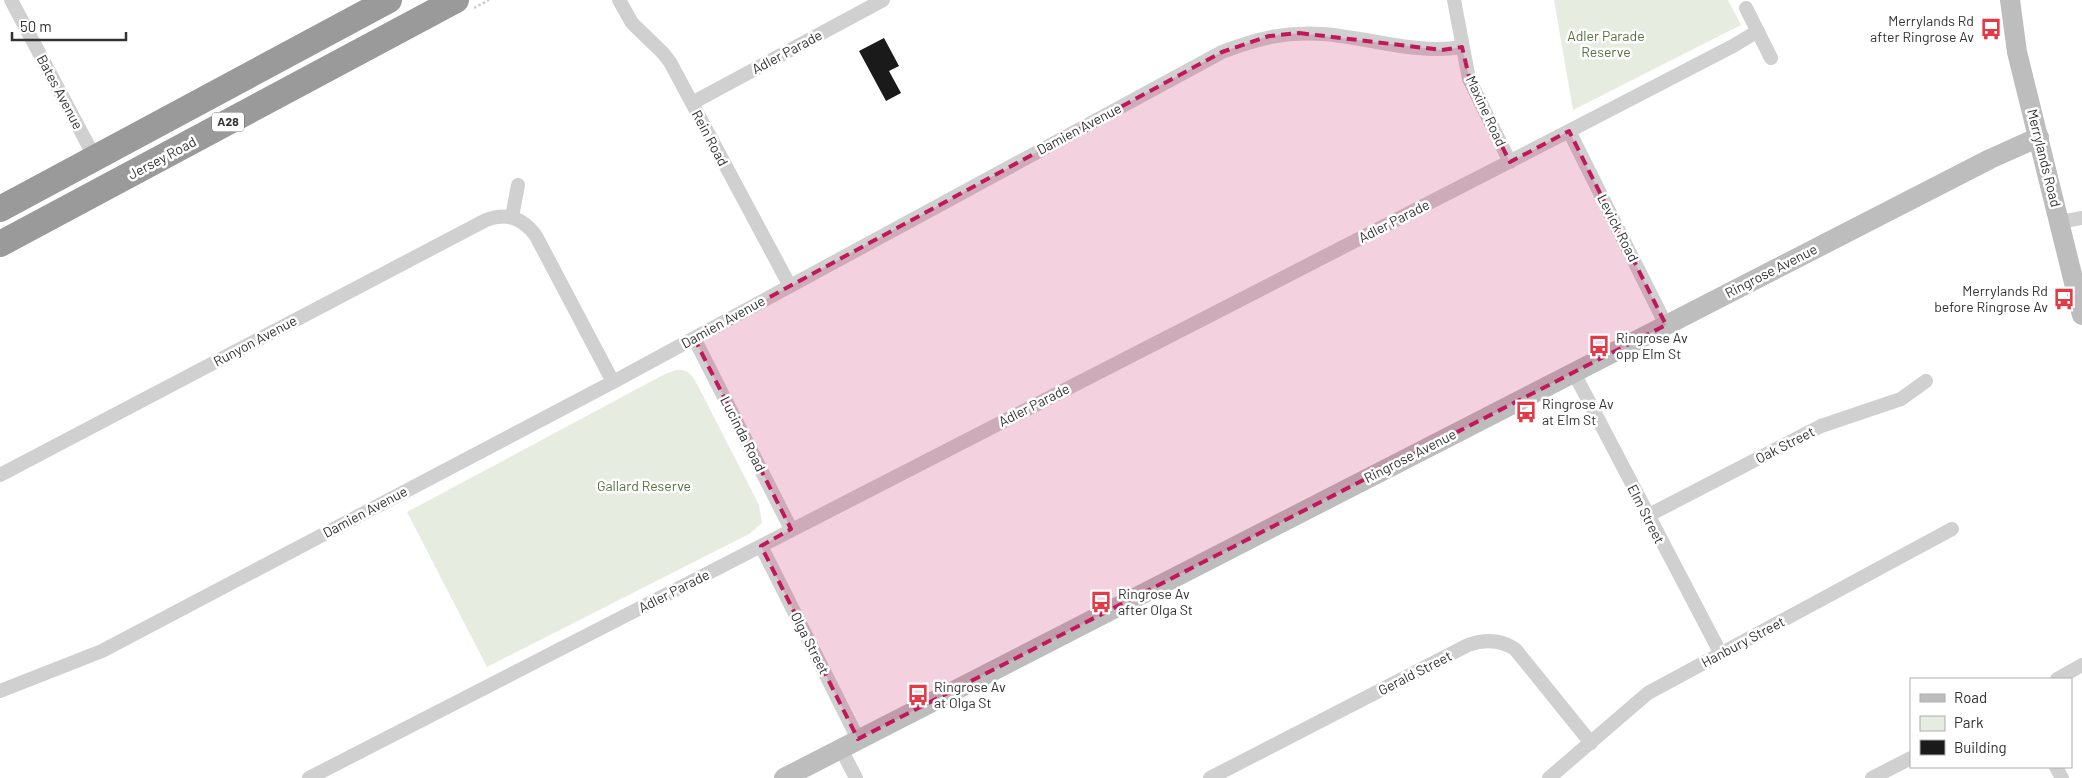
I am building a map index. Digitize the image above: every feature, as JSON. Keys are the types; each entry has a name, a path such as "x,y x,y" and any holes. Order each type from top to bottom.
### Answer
{"highway":[{"name":"A28","path":"0,209 389,0"},
{"name":"Jersey Road","path":"0,244 456,0"}],"street":[{"name":"Bates Avenue","path":"11,0 95,158"},
{"name":"Rein Road","path":"619,0 632,23 666,57 790,286"},
{"name":"Adler Parade","path":"692,104 883,0"},
{"name":"Maxine Road","path":"1454,0 1462,47 1472,85 1510,162"},
{"name":"Merrylands Road","path":"2010,0 2017,52 2082,315"},
{"path":"1746,8 1771,58"},
{"name":"Adler Parade","path":"309,778 791,529 1569,132 1758,31"},
{"name":"Damien Avenue","path":"0,691 94,655 613,382 1213,57 1252,41 1286,34 1310,33 1437,50 1462,47"},
{"name":"Levick Road","path":"1569,132 1666,325"},
{"name":"Ringrose Avenue","path":"784,778 1990,159 2039,137"},
{"path":"518,185 512,217 526,224 536,236 613,382"},
{"name":"Runyon Avenue","path":"0,475 486,220 501,216 512,217"},
{"path":"2060,222 2082,218"},
{"name":"Lucinda Road","path":"694,338 791,529"},
{"name":"Elm Street","path":"1574,372 1647,516 1721,654"},
{"name":"Oak Street","path":"1647,516 1821,426 1901,399 1926,381"},
{"name":"Hanbury Street","path":"1549,778 1648,693 1952,529"},
{"name":"Olga Street","path":"761,546 850,744 856,778"},
{"name":"Gerald Street","path":"1210,778 1468,645 1488,640 1507,644 1515,649 1591,742"},
{"path":"2059,678 2082,665"},
{"path":"1872,778 1910,759"}],"highlighted area":[{"path":"1299,33 1442,50 1462,47 1471,85 1510,162 1569,131 1666,325 858,739 761,546 791,529 694,338 1222,52 1269,36"}],"green space":[{"name":"Adler Parade Reserve","path":"1554,0 1728,0 1741,25 1573,110"},
{"name":"Gallard Reserve","path":"676,370 684,370 689,373 697,384 759,505 762,523 749,534 487,667 407,512 665,374"}],"building":[{"path":"884,38 899,66 889,71 901,93 886,101 859,51"}],"place":[{"name":"Merrylands Rd after Ringrose Av","path":"1991,29"},
{"name":"Merrylands Rd before Ringrose Av","path":"2064,299"},
{"name":"Ringrose Av opp Elm St","path":"1599,346"},
{"name":"Ringrose Av at Elm St","path":"1526,412"},
{"name":"Ringrose Av after Olga St","path":"1101,602"},
{"name":"Ringrose Av at Olga St","path":"918,695"}]}
